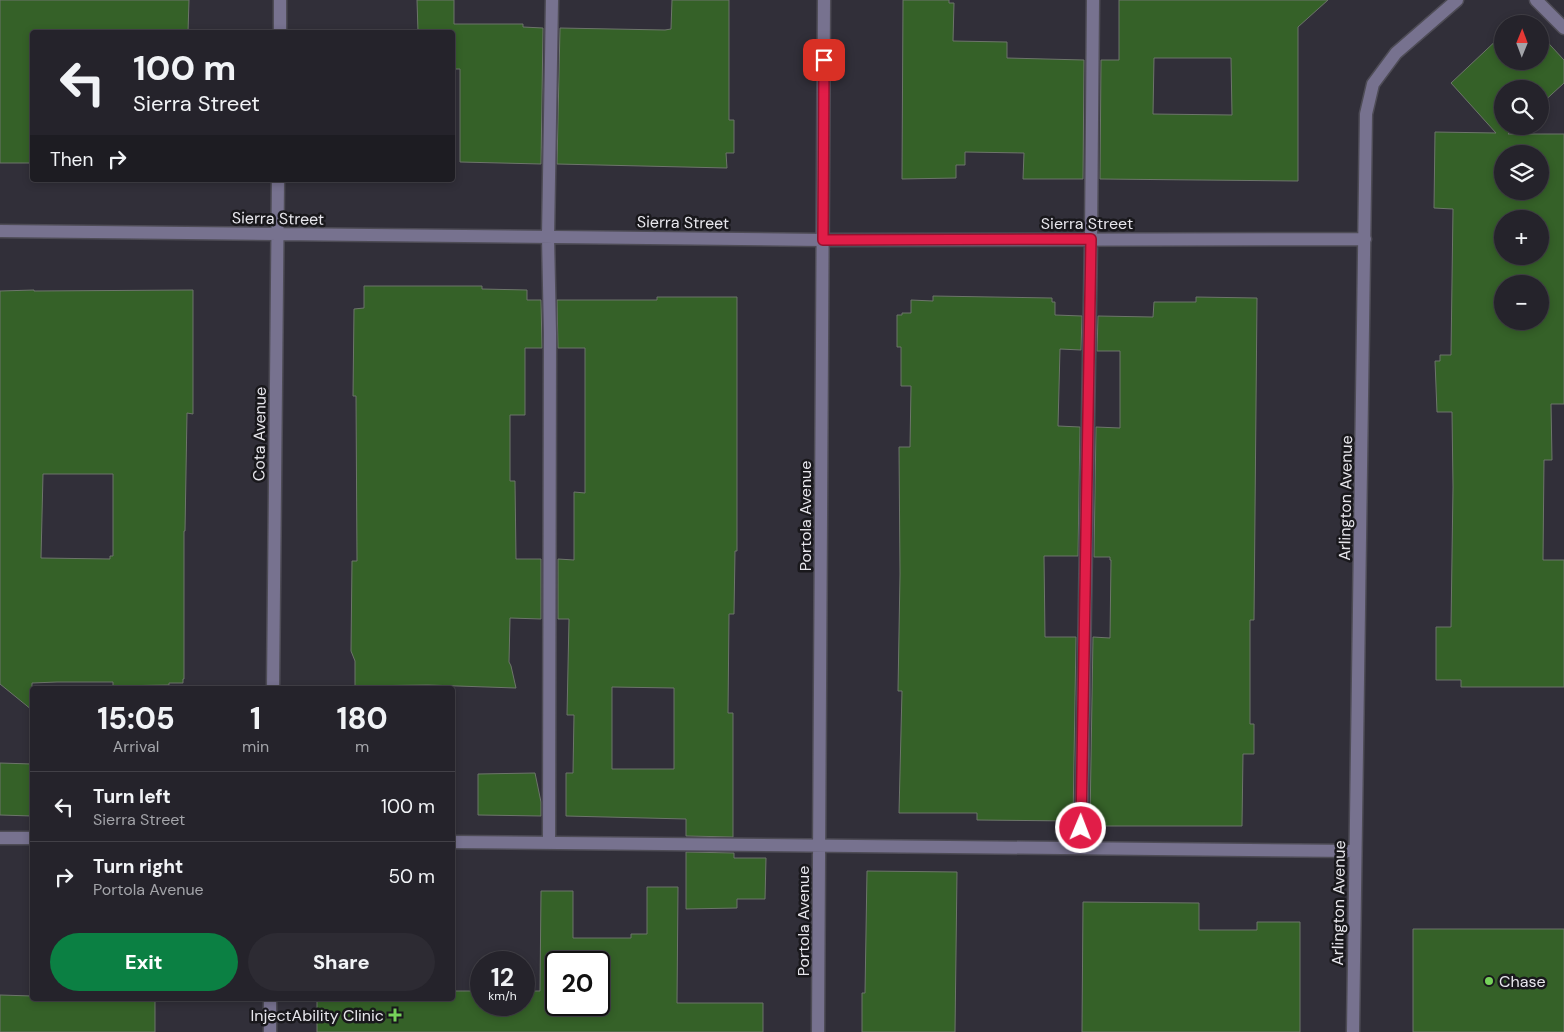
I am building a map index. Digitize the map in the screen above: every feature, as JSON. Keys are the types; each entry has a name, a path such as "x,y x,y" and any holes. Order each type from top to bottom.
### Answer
{"street":[{"path":"280,0 280,30"},
{"path":"549,843 550,333 548,237 552,0"},
{"name":"Portola Avenue","path":"818,1032 824,0"},
{"path":"1081,848 1093,0"},
{"name":"Arlington Avenue","path":"1352,1032 1366,114 1373,84 1396,53 1457,0"},
{"path":"1536,0 1564,28"},
{"name":"Cota Avenue","path":"273,686 278,182"},
{"name":"Sierra Street","path":"0,231 823,240 1365,239"},
{"path":"0,838 30,838"},
{"path":"455,842 1355,850"},
{"path":"270,1001 270,1032"}],"building":[{"path":"0,0 189,0 188,30 30,30 30,163 0,163"},
{"path":"417,0 454,0 454,24 523,24 523,27 543,28 541,164 460,162 460,69 455,69 455,30 418,30"},
{"path":"672,0 729,0 729,120 734,120 734,153 726,153 727,168 557,164 560,28 671,29"},
{"path":"903,0 949,0 949,3 954,3 953,41 1007,42 1007,58 1084,60 1083,179 1023,179 1024,153 965,152 965,165 956,165 956,178 902,179"},
{"path":"1119,0 1328,0 1298,27 1298,181 1100,179 1101,60 1119,60","holes":["1154,58 1231,58 1232,115 1153,114"]},
{"path":"1494,43 1494,70 1549,70 1549,44 1564,60 1564,83 1549,97 1549,80 1494,80 1494,131 1451,83"},
{"path":"1435,132 1494,133 1494,135 1564,134 1564,404 1551,404 1552,460 1544,460 1543,560 1564,560 1564,687 1461,687 1461,680 1436,680 1436,627 1451,627 1452,412 1437,412 1435,361 1440,361 1440,355 1451,355 1453,209 1434,208"},
{"path":"364,286 482,286 482,289 527,290 527,300 541,300 542,348 525,348 525,415 510,415 510,481 515,481 516,559 541,559 541,619 510,618 509,662 516,688 428,685 355,686 355,661 351,651 352,561 357,561 356,396 353,396 354,309 364,308"},
{"path":"193,290 193,414 187,413 183,683 113,686 113,682 32,683 32,686 30,686 30,708 0,684 0,291","holes":["43,474 113,474 113,556 110,556 110,559 41,558"]},
{"path":"933,296 1052,298 1052,302 1055,302 1055,315 1082,316 1081,350 1060,349 1058,426 1080,427 1078,556 1044,556 1045,637 1076,637 1073,821 977,820 977,813 899,813 902,691 898,691 900,574 899,447 910,447 911,386 901,386 901,347 897,347 897,315 911,313 911,300 933,301"},
{"path":"657,297 737,297 737,551 735,551 734,614 729,614 728,713 733,713 733,837 686,836 686,819 566,816 566,773 573,773 574,715 567,715 569,619 558,619 558,559 574,560 574,492 585,493 585,348 558,348 557,300 657,300","holes":["612,687 674,688 674,769 612,769"]},
{"path":"1196,297 1257,298 1254,620 1250,620 1250,724 1254,724 1254,754 1243,754 1242,826 1098,826 1098,821 1090,821 1093,637 1110,638 1111,560 1110,557 1094,557 1096,427 1120,428 1120,351 1097,351 1098,316 1153,317 1154,302 1196,302"},
{"path":"0,763 30,764 30,816 0,815"},
{"path":"535,773 541,802 541,816 478,815 478,774"},
{"path":"686,852 734,853 734,858 766,858 765,899 737,899 737,908 686,909"},
{"path":"867,871 957,872 955,1032 862,1032 862,993 865,993"},
{"path":"647,887 678,887 677,1003 763,1003 763,1032 317,1032 317,1001 455,1001 455,991 470,991 470,1016 535,1016 535,991 540,991 541,891 573,891 573,938 631,938 631,934 647,934"},
{"path":"1083,902 1199,903 1199,930 1257,930 1257,922 1300,922 1300,1032 1082,1032"},
{"name":"Chase","path":"1413,929 1564,929 1564,1032 1413,1032"},
{"path":"0,995 30,996 30,1001 155,1001 155,1032 0,1032"}],"place":[{"name":"Chase","path":"1489,981"},
{"name":"InjectAbility Clinic","path":"395,1015"}],"route":[{"path":"824,60 823,240 1091,239 1081,828"}]}
